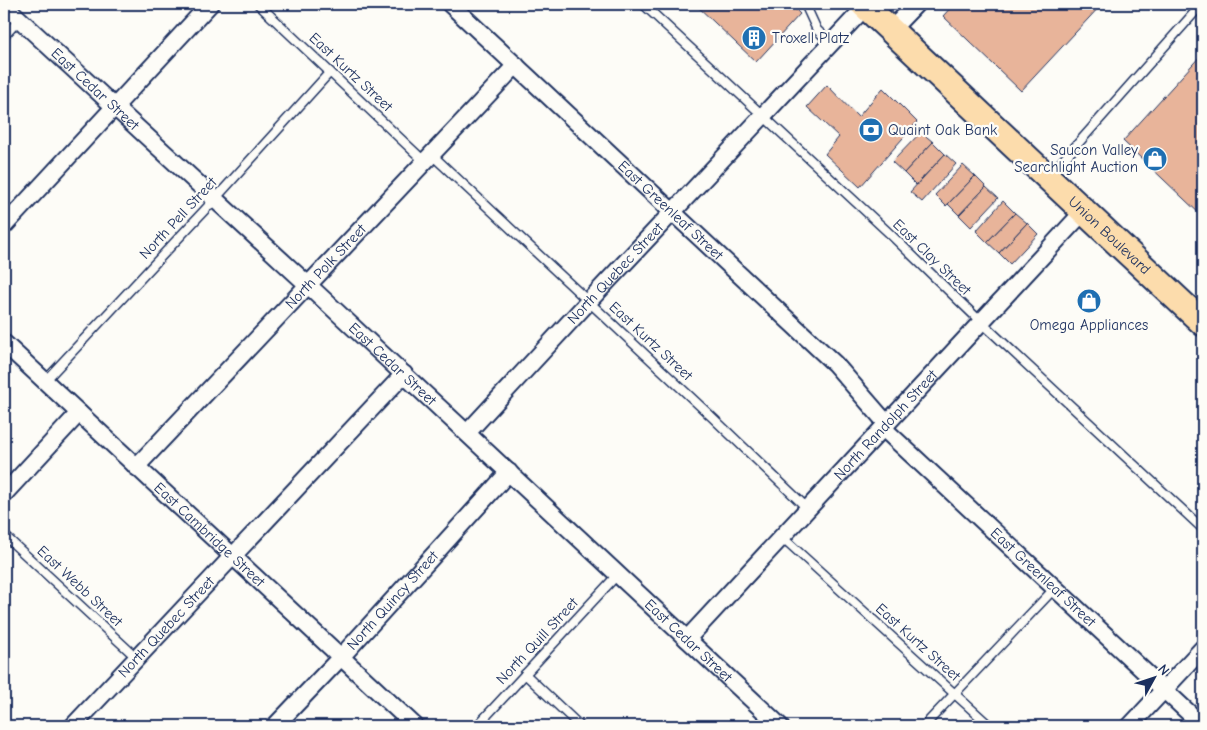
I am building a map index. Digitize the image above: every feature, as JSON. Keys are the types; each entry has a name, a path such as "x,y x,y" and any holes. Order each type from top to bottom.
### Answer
{"main road":[{"name":"Union Boulevard","path":"864,5 1203,323"}],"street":[{"name":"East Cedar Street","path":"4,4 404,374 780,726"},
{"path":"4,226 210,4"},
{"name":"East Greenleaf Street","path":"450,4 835,364 885,426 1054,590 1203,726"},
{"path":"891,30 916,4"},
{"name":"North Quebec Street","path":"467,433 831,43 864,5"},
{"name":"North Polk Street","path":"136,467 516,65"},
{"name":"North Randolph Street","path":"687,639 1084,211"},
{"name":"East Cambridge Street","path":"4,343 415,726"},
{"name":"North Quebec Street","path":"73,726 404,374"},
{"path":"4,494 79,414"},
{"name":"North Quincy Street","path":"275,726 341,657 509,472"},
{"path":"1130,726 1203,648"}],"lane":[{"name":"East Kurtz Street","path":"258,4 330,72 589,301 808,509"},
{"name":"East Clay Street","path":"643,4 1203,529"},
{"path":"805,4 816,30 831,43"},
{"path":"1049,177 1202,4"},
{"path":"4,36 20,19"},
{"name":"North Pell Street","path":"45,381 215,199 330,72"},
{"name":"East Webb Street","path":"4,535 137,658"},
{"name":"East Kurtz Street","path":"782,537 990,726"},
{"name":"North Quill Street","path":"477,726 618,574"},
{"path":"924,726 1054,590"},
{"path":"525,674 580,726"}],"building":[{"name":"Troxell Platz","path":"695,4 790,4 800,14 756,62"},
{"path":"954,4 1102,4 1021,91 943,16"},
{"path":"1203,53 1203,217 1123,141"},
{"name":"Quaint Oak Bank","path":"827,85 858,117 883,88 917,122 860,187 825,154 839,137 807,107"},
{"path":"921,132 933,142 904,173 892,162"},
{"path":"933,142 945,154 916,185 904,173"},
{"path":"945,154 956,164 922,202 910,192"},
{"path":"963,165 975,176 946,206 935,195"},
{"path":"975,176 986,187 959,215 948,204"},
{"path":"986,187 998,198 971,227 959,215"},
{"path":"1003,201 1015,213 987,242 976,231"},
{"path":"1015,213 1027,223 999,253 987,242"},
{"path":"1027,223 1038,234 1010,264 999,253"}],"place":[{"name":"Troxell Platz","path":"754,38"},
{"name":"Quaint Oak Bank","path":"871,130"},
{"name":"Saucon Valley Searchlight Auction","path":"1155,159"},
{"name":"Omega Appliances","path":"1089,301"}]}
